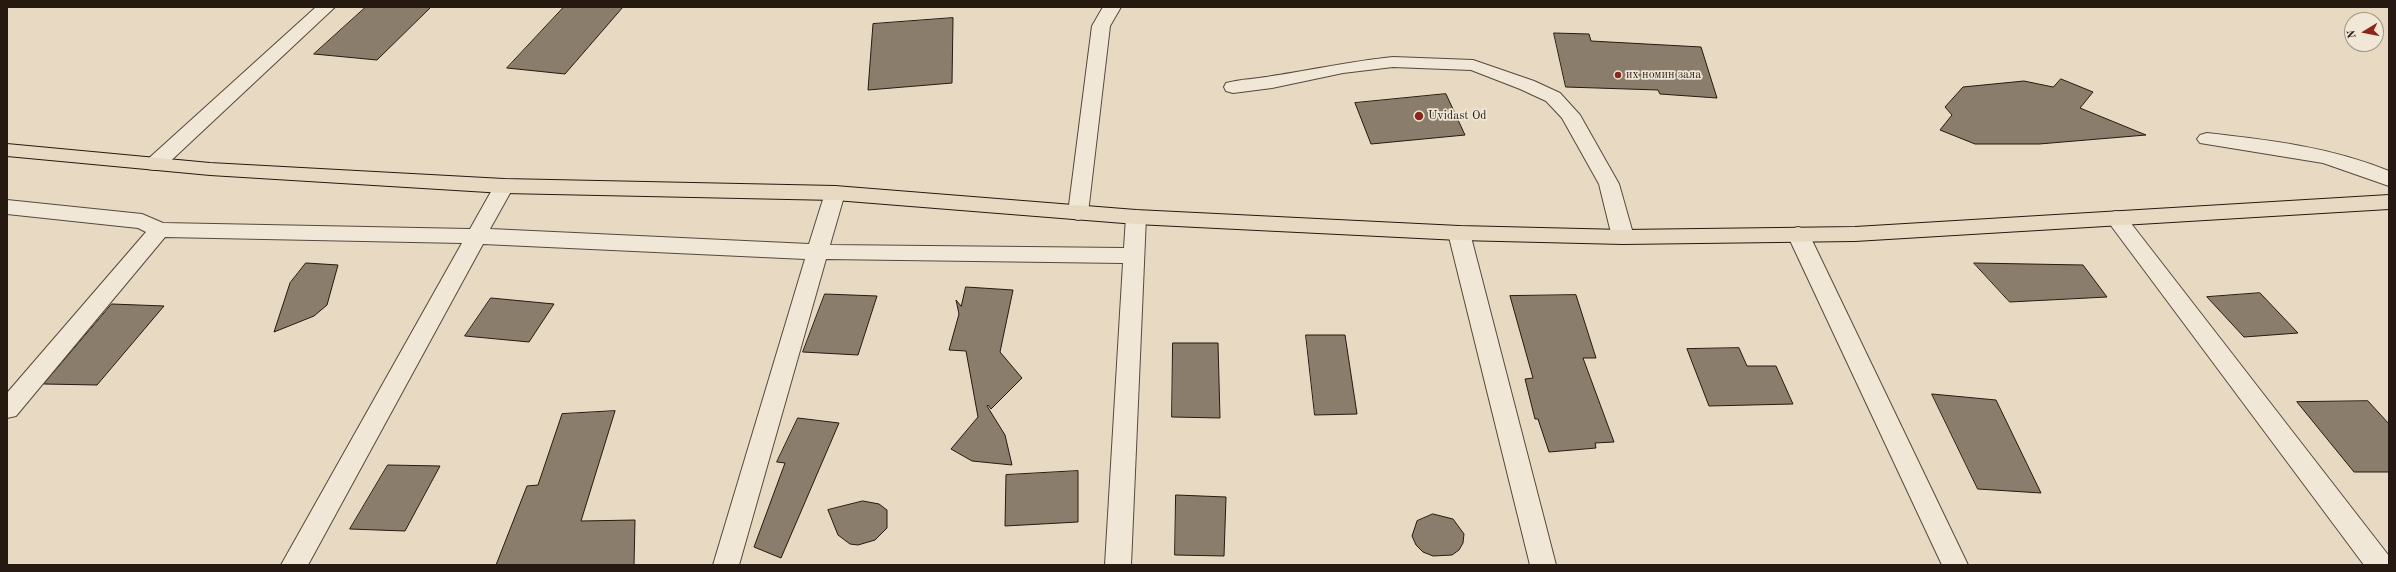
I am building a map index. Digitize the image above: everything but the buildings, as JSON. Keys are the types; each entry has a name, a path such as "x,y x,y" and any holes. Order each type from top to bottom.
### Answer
{"main road":[{"path":"7,150 154,164 504,186 835,193 1136,217 1459,233 1623,237 1855,234 2389,202"}],"street":[{"path":"154,164 326,7"},
{"path":"1078,213 1101,26 1112,7"},
{"path":"1233,87 1272,82 1343,68 1393,62 1473,65 1527,85 1553,97 1570,115 1609,184 1623,237"},
{"path":"2208,138 2327,159 2373,172 2389,179"},
{"path":"294,565 504,186"},
{"path":"726,565 835,193"},
{"path":"7,207 142,221 159,230 476,236 818,252 1134,256"},
{"path":"1118,565 1136,217"},
{"path":"2116,218 2380,565"},
{"path":"7,409 159,230"},
{"path":"1459,233 1543,565"},
{"path":"1798,234 1955,565"}],"place":[{"name":"их номин заяа","path":"1618,75"},
{"name":"Uvidast Od","path":"1419,116"}]}
